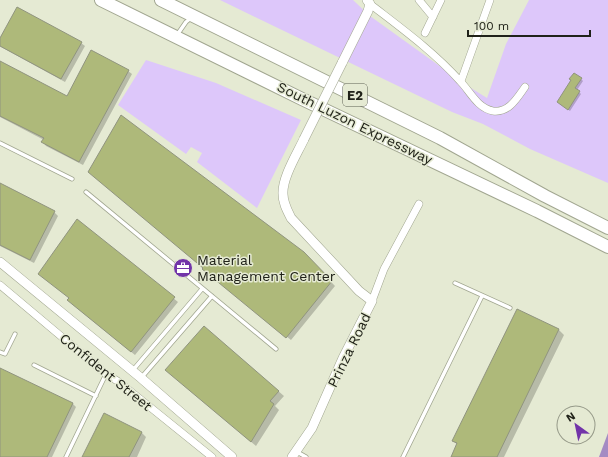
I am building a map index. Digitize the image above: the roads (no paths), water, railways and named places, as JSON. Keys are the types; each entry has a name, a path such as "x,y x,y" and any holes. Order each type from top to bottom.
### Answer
{"highway":[{"name":"South Luzon Expressway","path":"101,0 538,211 608,247"},
{"name":"South Luzon Expressway","path":"161,0 440,138 545,196 608,228"}],"main road":[{"name":"Prinza Road","path":"294,454 312,428 343,358 372,301 359,291 291,218 284,205 282,193 304,139 364,19 368,2"},
{"path":"0,262 141,378 232,457"}],"street":[{"path":"419,0 433,17"},
{"path":"425,33 441,0"},
{"path":"461,81 490,0"},
{"path":"368,2 420,42 461,81 469,93 478,102 493,111 501,111 507,108 515,102 525,87"},
{"path":"372,301 384,269 420,204"},
{"name":"Confident Street","path":"0,285 106,374 119,382 212,457"}],"lane":[{"path":"176,36 186,22 193,16"},
{"path":"0,143 72,179"},
{"path":"86,192 276,349"},
{"path":"455,283 510,308"},
{"path":"132,372 202,289"},
{"path":"141,378 212,296"},
{"path":"403,457 482,296"},
{"path":"0,352 5,354 15,334"},
{"path":"34,365 96,396"},
{"path":"66,457 106,374"},
{"path":"294,454 306,457"}],"place":[{"name":"Material Management Center","path":"183,268"}]}
